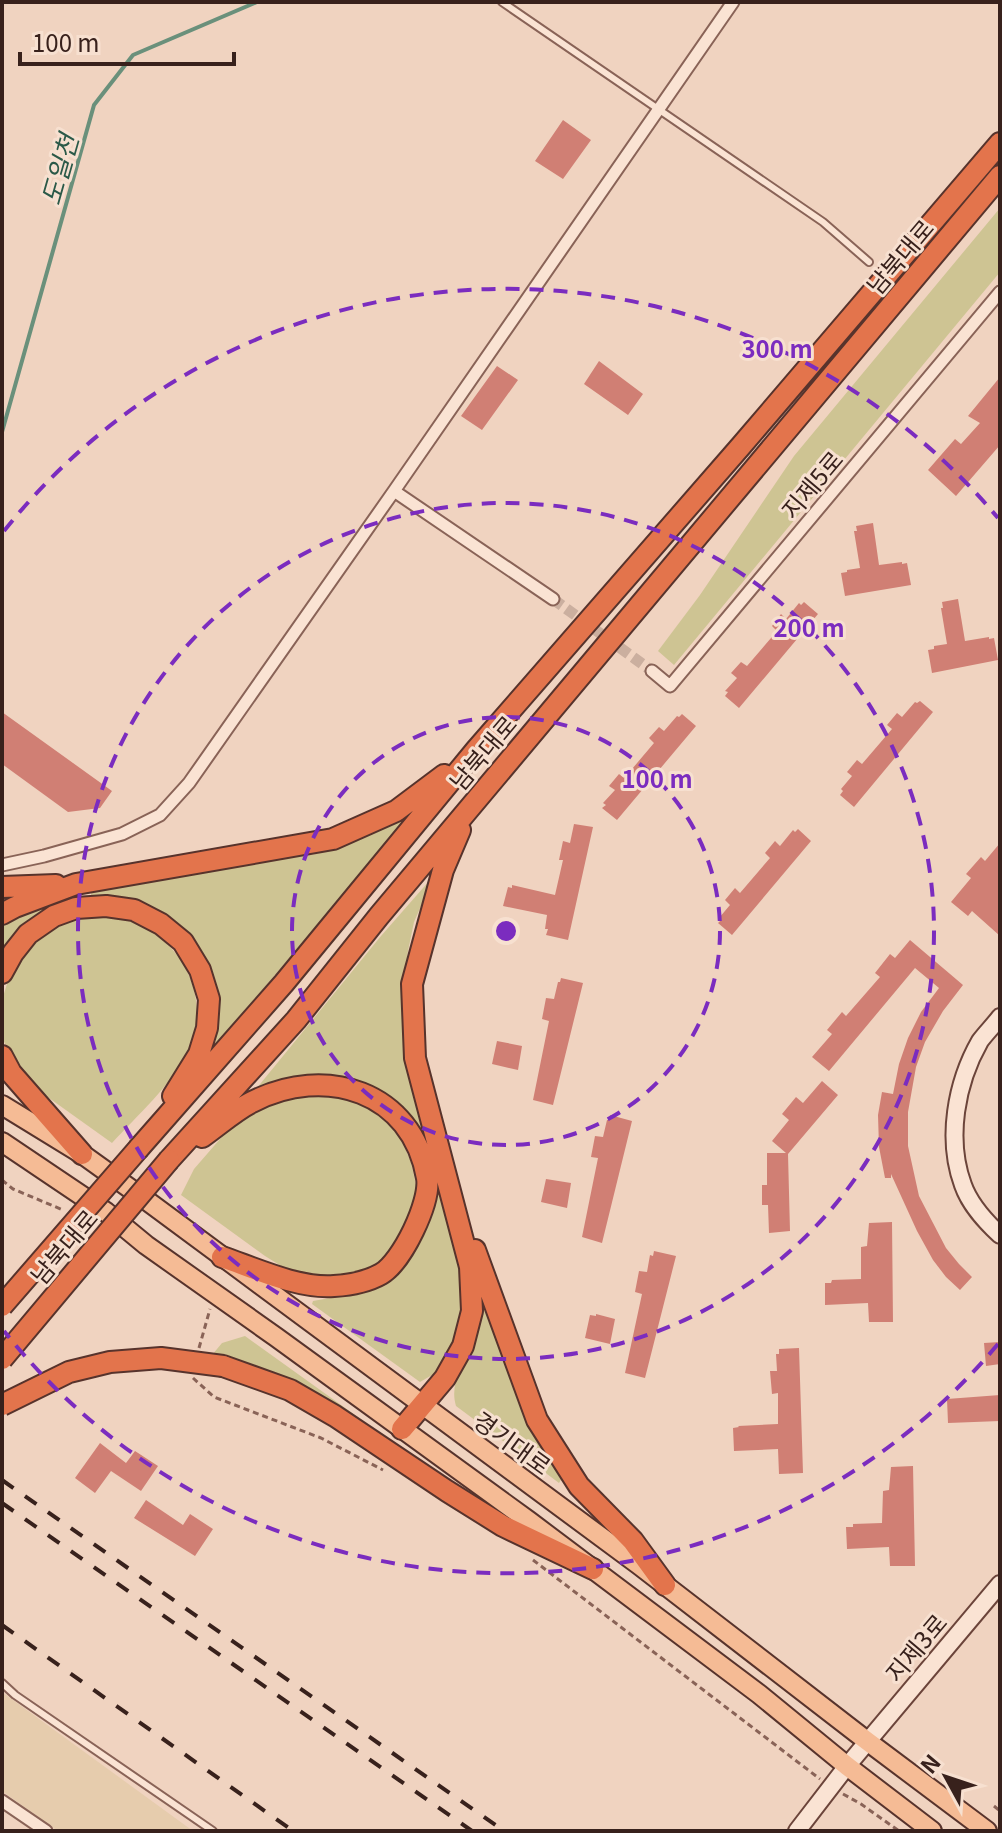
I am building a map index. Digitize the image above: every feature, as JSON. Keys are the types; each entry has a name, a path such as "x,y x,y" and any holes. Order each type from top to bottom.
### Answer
{"highway":[{"name":"남북대로","path":"2,1306 284,983 476,750 1000,143"},
{"name":"남북대로","path":"2,1359 169,1160 296,1020 379,916 1000,176"},
{"path":"2,887 76,884 333,839 396,811 476,750"},
{"path":"402,1429 445,1378 463,1346 472,1311 470,1267 415,1058 412,984 443,870 470,807"},
{"path":"2,914 76,884"},
{"path":"2,973 28,934 54,916 76,908 106,906 134,910 161,924 183,942 200,970 209,999 207,1028 199,1054 139,1148"},
{"path":"2,1056 11,1073 82,1154"},
{"path":"169,1160 250,1102 304,1085 333,1085 362,1091 384,1104 402,1123 419,1149 428,1182 420,1215 407,1246 383,1273 359,1282 330,1287 299,1283 222,1257"},
{"path":"447,1176 537,1420 579,1486 633,1541 665,1585"},
{"path":"2,1405 69,1372 110,1362 161,1358 223,1366 290,1390 503,1526 593,1569"}],"main road":[{"name":"경기대로","path":"2,1105 82,1154 222,1257 665,1585 987,1831"},
{"path":"2,1142 106,1212 146,1245 593,1569 759,1694 932,1831"}],"street":[{"path":"2,865 122,834 160,815 189,783 733,2"},
{"name":"지제5로","path":"652,671 670,686 1000,292"},
{"path":"394,491 553,599"},
{"path":"1000,1017 981,1040 963,1080 954,1125 964,1186 983,1220 1000,1235"},
{"name":"지제3로","path":"797,1831 867,1741 1000,1584"},
{"path":"2,1801 46,1831"}],"lane":[{"path":"502,2 823,222 869,262"},
{"path":"2,1683 213,1831"}],"path":[{"path":"994,1806 1000,1811"}],"shaded area":[{"path":"1000,208 1000,272 674,665 658,651 700,595 794,456"},
{"path":"409,810 412,813 214,1047 219,1014 215,985 201,952 190,937 162,913 146,905 120,898 91,898 91,893 96,891 202,870 316,854 347,844"},
{"path":"430,880 414,922 408,951 402,996 404,1035 458,1237 466,1315 456,1348 439,1371 420,1382 312,1304 313,1301 358,1293 389,1280 433,1186 382,1097 252,1094"},
{"path":"63,898 64,904 16,933 2,948 2,922"},
{"path":"100,915 137,924 158,936 172,949 191,980 197,1016 195,1034 188,1052 173,1076 112,1143 25,1078 2,1037 2,1000 11,971 20,955 46,930 80,916"},
{"path":"318,1091 367,1104 393,1126 411,1162 416,1185 412,1216 400,1243 377,1269 323,1279 299,1277 181,1195 194,1169 227,1131 245,1117 264,1103"},
{"path":"482,1298 528,1423 562,1478 559,1483 456,1406 454,1389 475,1338"},
{"path":"245,1336 408,1453 212,1355 222,1343"},
{"path":"2,1692 193,1831 58,1831 2,1791"}],"building":[{"path":"563,120 591,140 563,179 535,161"},
{"path":"599,361 643,394 628,415 584,384"},
{"path":"497,366 518,380 482,430 461,416"},
{"path":"1000,377 1000,445 956,496 928,470 955,439 961,444 980,423 968,416"},
{"path":"873,523 879,565 907,563 911,585 845,596 841,573 860,568 854,531 857,531 856,526"},
{"path":"958,599 965,641 994,638 998,660 932,673 928,650 947,644 942,602"},
{"path":"804,602 818,614 739,708 725,696 728,692 725,691 737,678 731,673 741,662 747,666 777,631 772,626 781,614 786,619 799,603"},
{"path":"920,701 933,712 854,807 840,795 852,776 847,772 857,760 862,764 892,729 887,725 897,713 902,717 915,702"},
{"path":"2,712 112,791 100,808 68,812 2,764"},
{"path":"682,714 696,726 617,820 602,808 615,790 609,786 619,774 624,778 632,769 654,743 649,738 659,727 664,731"},
{"path":"574,824 593,827 568,940 546,935 547,915 503,906 508,887 512,888 512,885 555,895 563,860 559,860 563,841 570,843"},
{"path":"798,829 811,841 732,935 718,923 730,905 725,900 735,888 740,893 770,858 765,853 775,841 780,846 793,830"},
{"path":"1000,843 1000,936 972,911 968,916 951,902 971,878 966,874 981,857 985,861"},
{"path":"910,940 963,985 925,1042 916,1067 908,1112 908,1146 919,1196 946,1248 972,1277 960,1290 933,1260 891,1174 891,1178 885,1178 879,1147 878,1115 882,1092 893,1094 908,1038 921,1012 939,988 915,968 829,1071 812,1057 832,1034 827,1030 842,1012 846,1016 880,977 875,973 890,954 895,958"},
{"path":"561,978 583,983 553,1105 533,1100 549,1021 542,1019 546,998 554,999"},
{"path":"497,1041 522,1046 518,1070 492,1064"},
{"path":"822,1081 838,1095 788,1154 790,1231 769,1233 768,1205 762,1205 762,1185 767,1185 767,1153 786,1153 772,1141 789,1120 782,1114 796,1097 803,1103"},
{"path":"610,1115 632,1121 602,1243 582,1237 598,1158 591,1157 595,1136 603,1137"},
{"path":"546,1179 571,1183 567,1208 541,1202"},
{"path":"892,1222 893,1322 869,1322 868,1303 825,1305 825,1283 861,1279 861,1247 867,1246 869,1223"},
{"path":"654,1251 676,1256 645,1378 625,1373 642,1294 635,1292 639,1271 647,1272 650,1255 653,1256"},
{"path":"590,1315 615,1319 610,1344 585,1338"},
{"path":"1000,1342 1000,1364 986,1366 984,1343"},
{"path":"799,1348 803,1473 779,1474 778,1449 734,1451 733,1428 778,1424 778,1393 772,1394 770,1371 777,1371 776,1354 779,1354 779,1349"},
{"path":"1000,1395 1000,1421 948,1423 947,1399"},
{"path":"100,1443 126,1463 135,1451 158,1466 141,1491 111,1471 95,1493 75,1478"},
{"path":"913,1466 915,1566 890,1566 889,1547 847,1549 846,1527 882,1523 883,1491 889,1490 891,1467"},
{"path":"146,1500 183,1525 190,1514 213,1529 195,1556 134,1518"}],"waterway":[{"name":"도일천","path":"2,432 94,105 133,55 257,2"}],"tunnel":[{"path":"553,599 652,671"}],"railway":[{"path":"2,1480 504,1831"},
{"path":"2,1503 472,1831"},
{"path":"2,1625 293,1831"}]}
